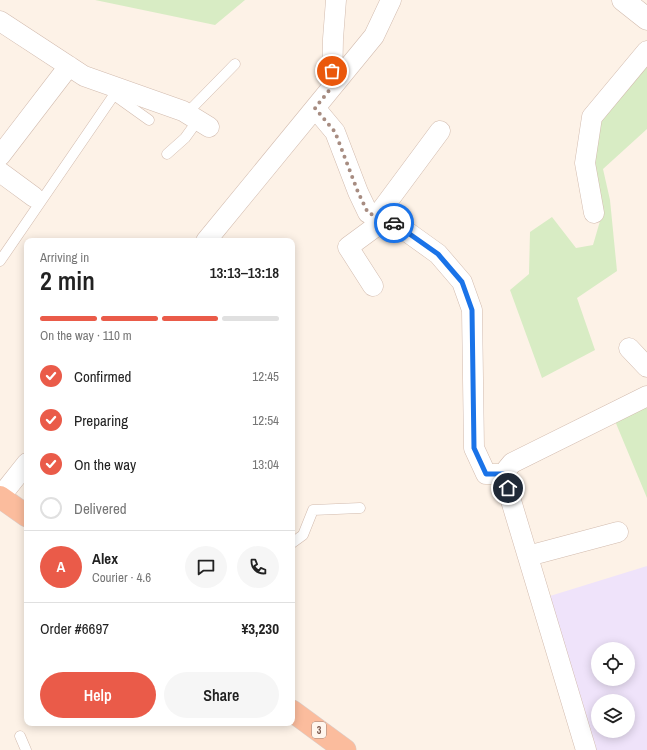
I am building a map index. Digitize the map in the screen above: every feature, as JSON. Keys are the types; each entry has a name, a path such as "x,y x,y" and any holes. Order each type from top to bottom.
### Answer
{"highway":[{"path":"0,497 24,514"},
{"name":"3","path":"295,713 345,750"}],"street":[{"path":"332,87 332,39 336,0"},
{"path":"208,238 374,36 391,0"},
{"path":"623,0 647,19"},
{"path":"0,21 84,76 116,92 198,120"},
{"path":"594,213 585,163 592,117 647,51"},
{"path":"0,156 69,66"},
{"path":"315,108 335,132 358,192 368,213 392,221 438,254 462,282 472,310 474,448 486,474 504,474"},
{"path":"373,286 348,247 382,218 440,132"},
{"path":"0,172 34,197"},
{"path":"629,348 647,367"},
{"path":"504,474 512,463 647,396"},
{"path":"0,497 24,467"},
{"path":"504,474 586,750"},
{"path":"528,556 618,532"}],"lane":[{"path":"167,154 185,138 235,64"},
{"path":"0,261 116,92 149,120"},
{"path":"295,541 303,535 313,510 360,508"},
{"path":"20,736 26,750"}],"shaded area":[{"path":"647,566 647,750 595,750 591,738 635,738 635,694 591,694 591,736 550,596"}],"green space":[{"path":"95,0 245,0 215,25"},
{"path":"647,66 647,129 603,169 610,200 617,271 577,298 595,350 542,378 510,290 529,274 530,232 552,217 576,248 593,245 600,221 593,168 600,120"},
{"path":"647,407 647,498 615,421"}],"way so far":[{"path":"332,71 332,87 315,108 335,132 358,192 368,213 394,223"}],"route":[{"path":"394,223 438,254 462,282 472,310 474,448 486,474 504,474 508,488"}]}
